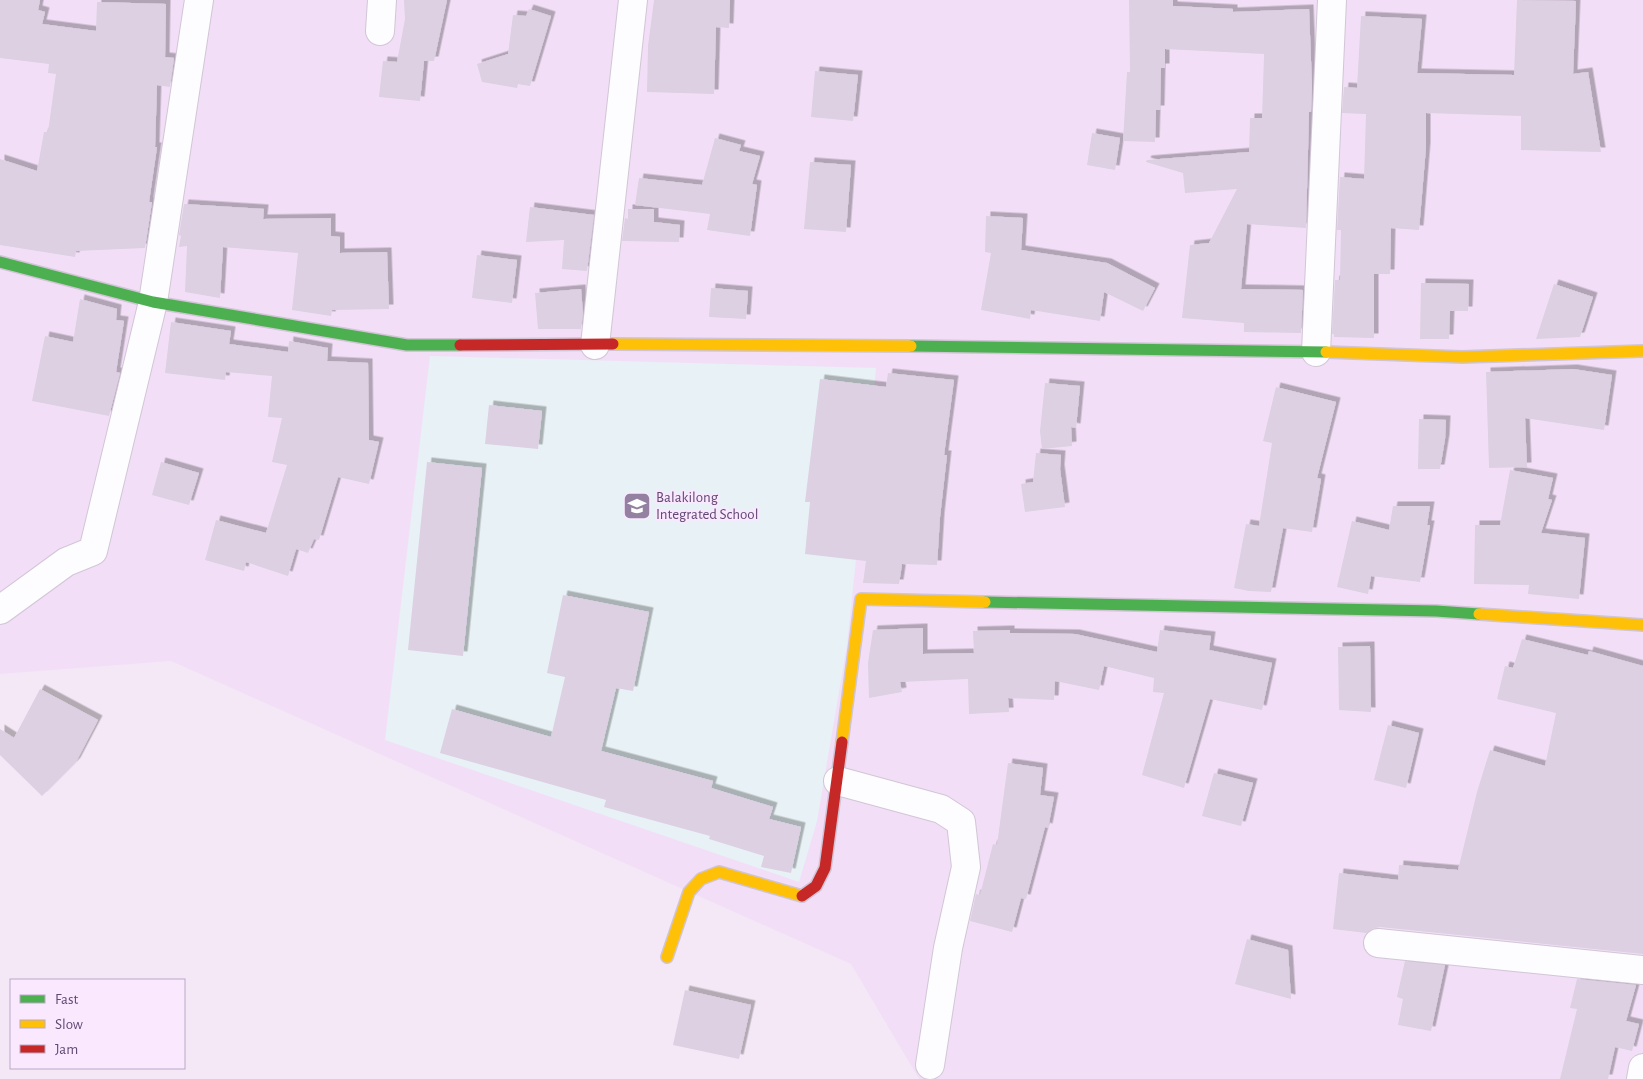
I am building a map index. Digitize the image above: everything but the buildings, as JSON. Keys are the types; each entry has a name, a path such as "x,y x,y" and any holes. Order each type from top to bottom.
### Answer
{"street":[{"path":"0,610 66,562 93,551 153,302 199,0"},
{"path":"380,30 382,0"},
{"path":"595,344 633,0"},
{"path":"1316,352 1332,0"},
{"path":"0,262 153,302 407,345 741,344 1316,352 1462,357 1643,351"},
{"path":"667,957 689,892 702,879 719,872 802,896 816,886 825,868 861,599 1436,611 1643,625"},
{"path":"838,781 941,809 961,822 966,867 948,948 930,1065"},
{"path":"1378,943 1643,970"},
{"path":"1641,1079 1643,1068"}],"shaded area":[{"path":"0,0 1643,0 1643,1079 919,1079 851,964 171,661 0,674"},
{"name":"Balakilong Integrated School","path":"430,356 876,368 847,645 817,821 799,882 385,740"}],"traffic: fast":[{"path":"0,262 153,302 407,345 460,345"},
{"path":"911,346 1326,352"},
{"path":"985,602 1436,611 1479,614"}],"traffic: slow":[{"path":"613,344 911,346"},
{"path":"1326,352 1462,357 1643,351"},
{"path":"842,742 861,599 985,602"},
{"path":"1479,614 1643,625"},
{"path":"667,957 689,892 701,879 719,872 802,896"}],"traffic: jam":[{"path":"460,345 613,344"},
{"path":"802,896 816,886 825,868 842,742"}],"place":[{"name":"Balakilong Integrated School","path":"637,506"}]}
